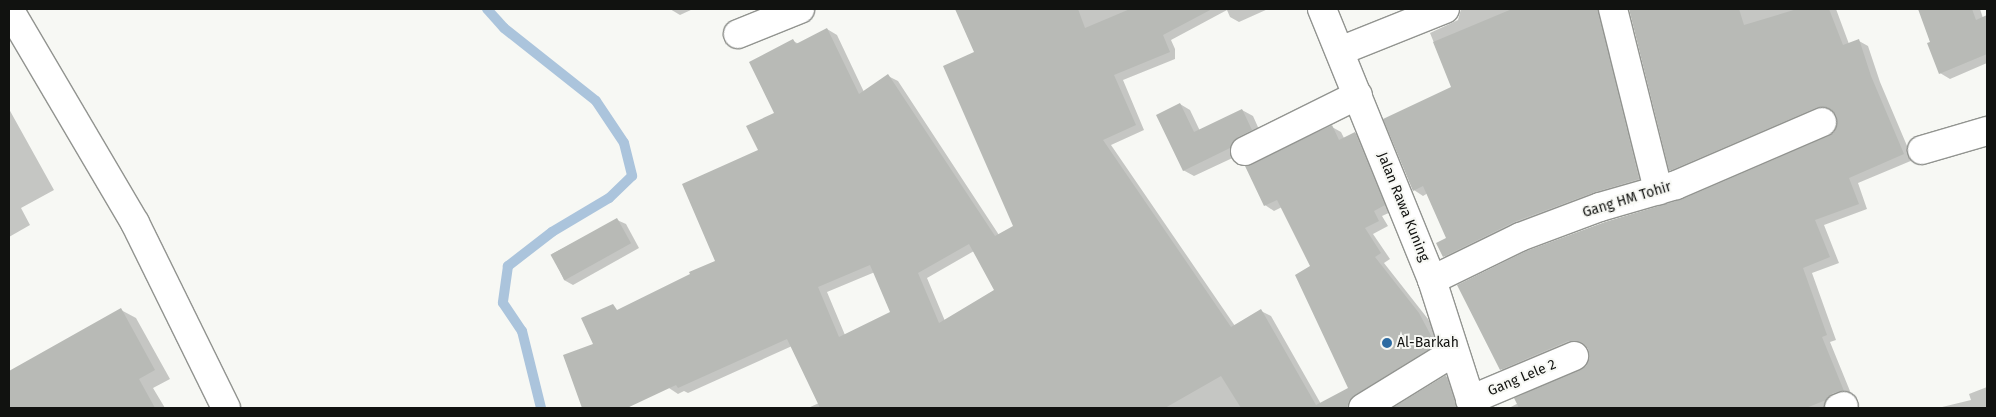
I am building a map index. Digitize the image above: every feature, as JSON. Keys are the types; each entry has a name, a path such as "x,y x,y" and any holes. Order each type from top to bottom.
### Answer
{"street":[{"path":"9,9 135,223 216,405"},
{"path":"738,34 800,9"},
{"name":"Jalan Rawa Kuning","path":"1322,9 1432,280 1471,404"},
{"path":"1340,51 1445,9"},
{"path":"1612,9 1658,190"},
{"path":"1245,151 1358,95"},
{"name":"Gang HM Tohir","path":"1432,280 1520,237 1600,207 1676,185 1822,122"},
{"path":"1922,150 1986,134"},
{"path":"1363,408 1454,352"},
{"name":"Gang Lele 2","path":"1471,404 1574,356"}],"building":[{"path":"955,9 1078,9 1085,28 1130,9 1212,9 1163,35 1170,52 1114,75 1136,125 1103,140 1231,327 1261,309 1316,405 1348,388 1295,275 1310,266 1277,200 1264,206 1245,166 1332,125 1339,140 1355,132 1385,205 1374,211 1379,221 1365,228 1381,253 1375,257 1419,313 1436,345 1355,395 1349,401 1347,408 1241,408 1221,376 1165,408 820,408 787,339 678,388 676,385 627,408 582,408 563,355 593,344 581,318 613,304 617,310 690,274 689,272 715,261 682,184 758,150 746,126 774,113 749,62 793,39 796,44 827,28 859,94 888,74 995,236 1013,226 943,66 974,52","holes":["969,244 994,290 939,323 918,273","870,265 890,312 839,337 818,287"]},
{"path":"1512,9 1598,9 1639,179 1595,192 1514,222 1443,257 1436,243 1446,238 1423,186 1413,191 1383,119 1451,87 1433,42"},
{"path":"1629,9 1739,9 1744,25 1797,9 1829,9 1843,45 1859,39 1871,76 1904,154 1849,178 1859,204 1815,220 1830,257 1803,268 1827,335 1822,337 1844,391 1833,393 1826,400 1806,408 1519,408 1514,398 1586,366 1589,358 1588,349 1583,343 1568,341 1500,370 1457,285 1526,251 1605,222 1682,199 1828,136 1834,132 1837,124 1836,116 1832,110 1824,107 1816,108 1669,171"},
{"path":"1918,9 1972,9 1976,20 1987,15 1987,54 1939,74 1927,43 1930,42"},
{"path":"1180,103 1194,132 1242,109 1252,130 1238,137 1230,148 1183,171 1156,115"},
{"path":"617,218 631,243 565,280 551,255"},
{"path":"121,308 155,370 139,379 155,408 9,408 9,371"},
{"path":"1446,375 1457,408 1392,408"}],"waterway":[{"path":"487,9 504,28 596,101 624,143 632,176 609,198 552,232 508,266 503,303 522,331 541,408"}],"place":[{"name":"Al-Barkah","path":"1387,343"}]}
